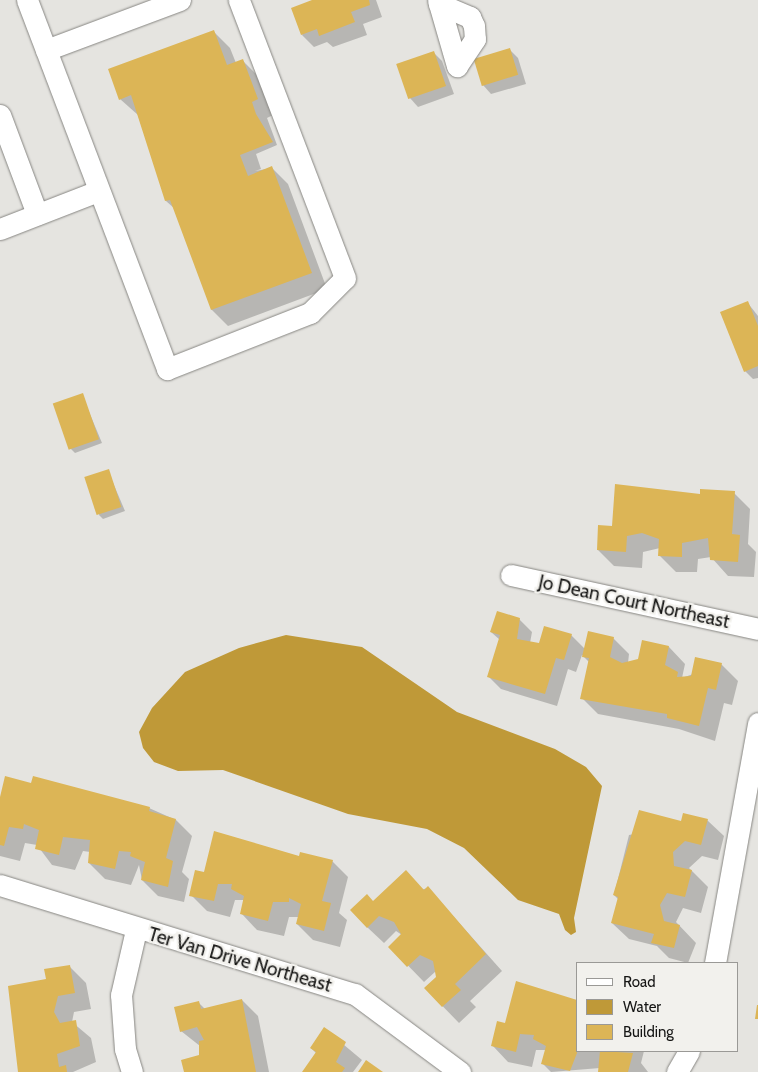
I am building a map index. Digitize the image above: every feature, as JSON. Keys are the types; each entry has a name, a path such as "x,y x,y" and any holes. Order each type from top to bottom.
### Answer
{"street":[{"path":"27,0 167,369 310,313 339,289 345,278 239,0"},
{"path":"46,50 180,0"},
{"path":"0,115 37,214"},
{"path":"0,228 98,191"},
{"name":"Jo Dean Court Northeast","path":"511,575 758,629"},
{"path":"715,962 758,723"},
{"name":"Ter Van Drive Northeast","path":"0,885 136,930 355,994 460,1072"},
{"path":"132,1072 125,1049 121,995 136,930"},
{"path":"677,1072 689,1052"}],"water":[{"path":"286,635 362,647 457,712 555,749 586,767 602,786 574,918 576,932 571,935 565,930 559,914 518,900 464,848 427,829 348,814 223,770 178,771 154,762 143,748 139,732 152,708 185,672 239,648"}],"building":[{"path":"312,0 369,0 370,5 351,12 355,22 319,36 317,29 301,35 291,8"},
{"path":"214,30 227,65 243,59 258,99 252,102 256,114 273,142 240,155 248,176 272,166 312,273 211,310 170,200 165,201 131,95 119,100 108,69"},
{"path":"510,48 518,75 482,86 474,59"},
{"path":"434,51 446,86 408,99 396,64"},
{"path":"748,301 758,326 758,366 744,372 720,312"},
{"path":"83,393 99,439 69,450 53,403"},
{"path":"109,469 121,507 97,515 84,477"},
{"path":"615,484 700,494 700,489 735,491 732,534 740,535 738,562 710,560 708,538 682,543 682,557 658,556 659,539 642,533 627,536 626,552 597,550 598,525 612,526"},
{"path":"497,611 520,618 517,639 539,643 544,626 572,634 564,660 556,658 545,694 487,677 500,635 490,632"},
{"path":"588,631 614,637 610,657 622,663 638,659 642,640 669,646 665,665 678,672 677,677 691,676 695,657 722,663 716,690 708,688 699,726 667,718 667,714 580,699 589,658 582,657"},
{"path":"5,776 31,783 33,776 150,807 149,811 176,819 166,858 173,861 168,887 141,880 145,862 130,856 131,852 119,851 115,869 88,863 90,840 63,837 59,855 35,849 39,830 24,824 23,829 9,827 4,846 0,845 0,797"},
{"path":"639,810 681,821 683,813 708,819 701,845 685,841 673,852 674,866 692,870 685,897 667,893 660,905 664,921 680,925 674,948 651,943 654,934 611,923 618,897 613,895"},
{"path":"214,831 299,856 300,852 333,860 322,901 331,903 324,931 296,924 301,904 289,898 289,902 273,902 268,921 240,914 244,896 231,889 232,884 218,884 214,901 189,896 195,870 204,872"},
{"path":"406,870 424,890 428,886 486,954 455,984 461,990 442,1007 424,988 436,977 433,961 420,955 407,967 388,947 401,934 394,922 379,916 367,928 350,910 367,894 373,901"},
{"path":"70,965 75,993 58,996 54,1012 60,1023 76,1020 80,1046 57,1054 59,1067 66,1065 67,1072 18,1072 8,986 46,979 44,969"},
{"path":"516,981 576,1000 577,1053 570,1071 541,1064 546,1046 533,1039 534,1035 520,1034 516,1052 491,1046 497,1021 505,1023"},
{"path":"242,999 256,1072 184,1072 181,1060 199,1055 199,1041 204,1040 197,1027 180,1032 174,1007 199,1001 201,1009"},
{"path":"757,1005 758,1019 755,1019"},
{"path":"324,1027 346,1042 336,1062 345,1068 342,1072 302,1072 316,1052 310,1048"},
{"path":"600,1052 633,1053 628,1072 598,1072"},
{"path":"366,1060 383,1072 358,1072"}]}
